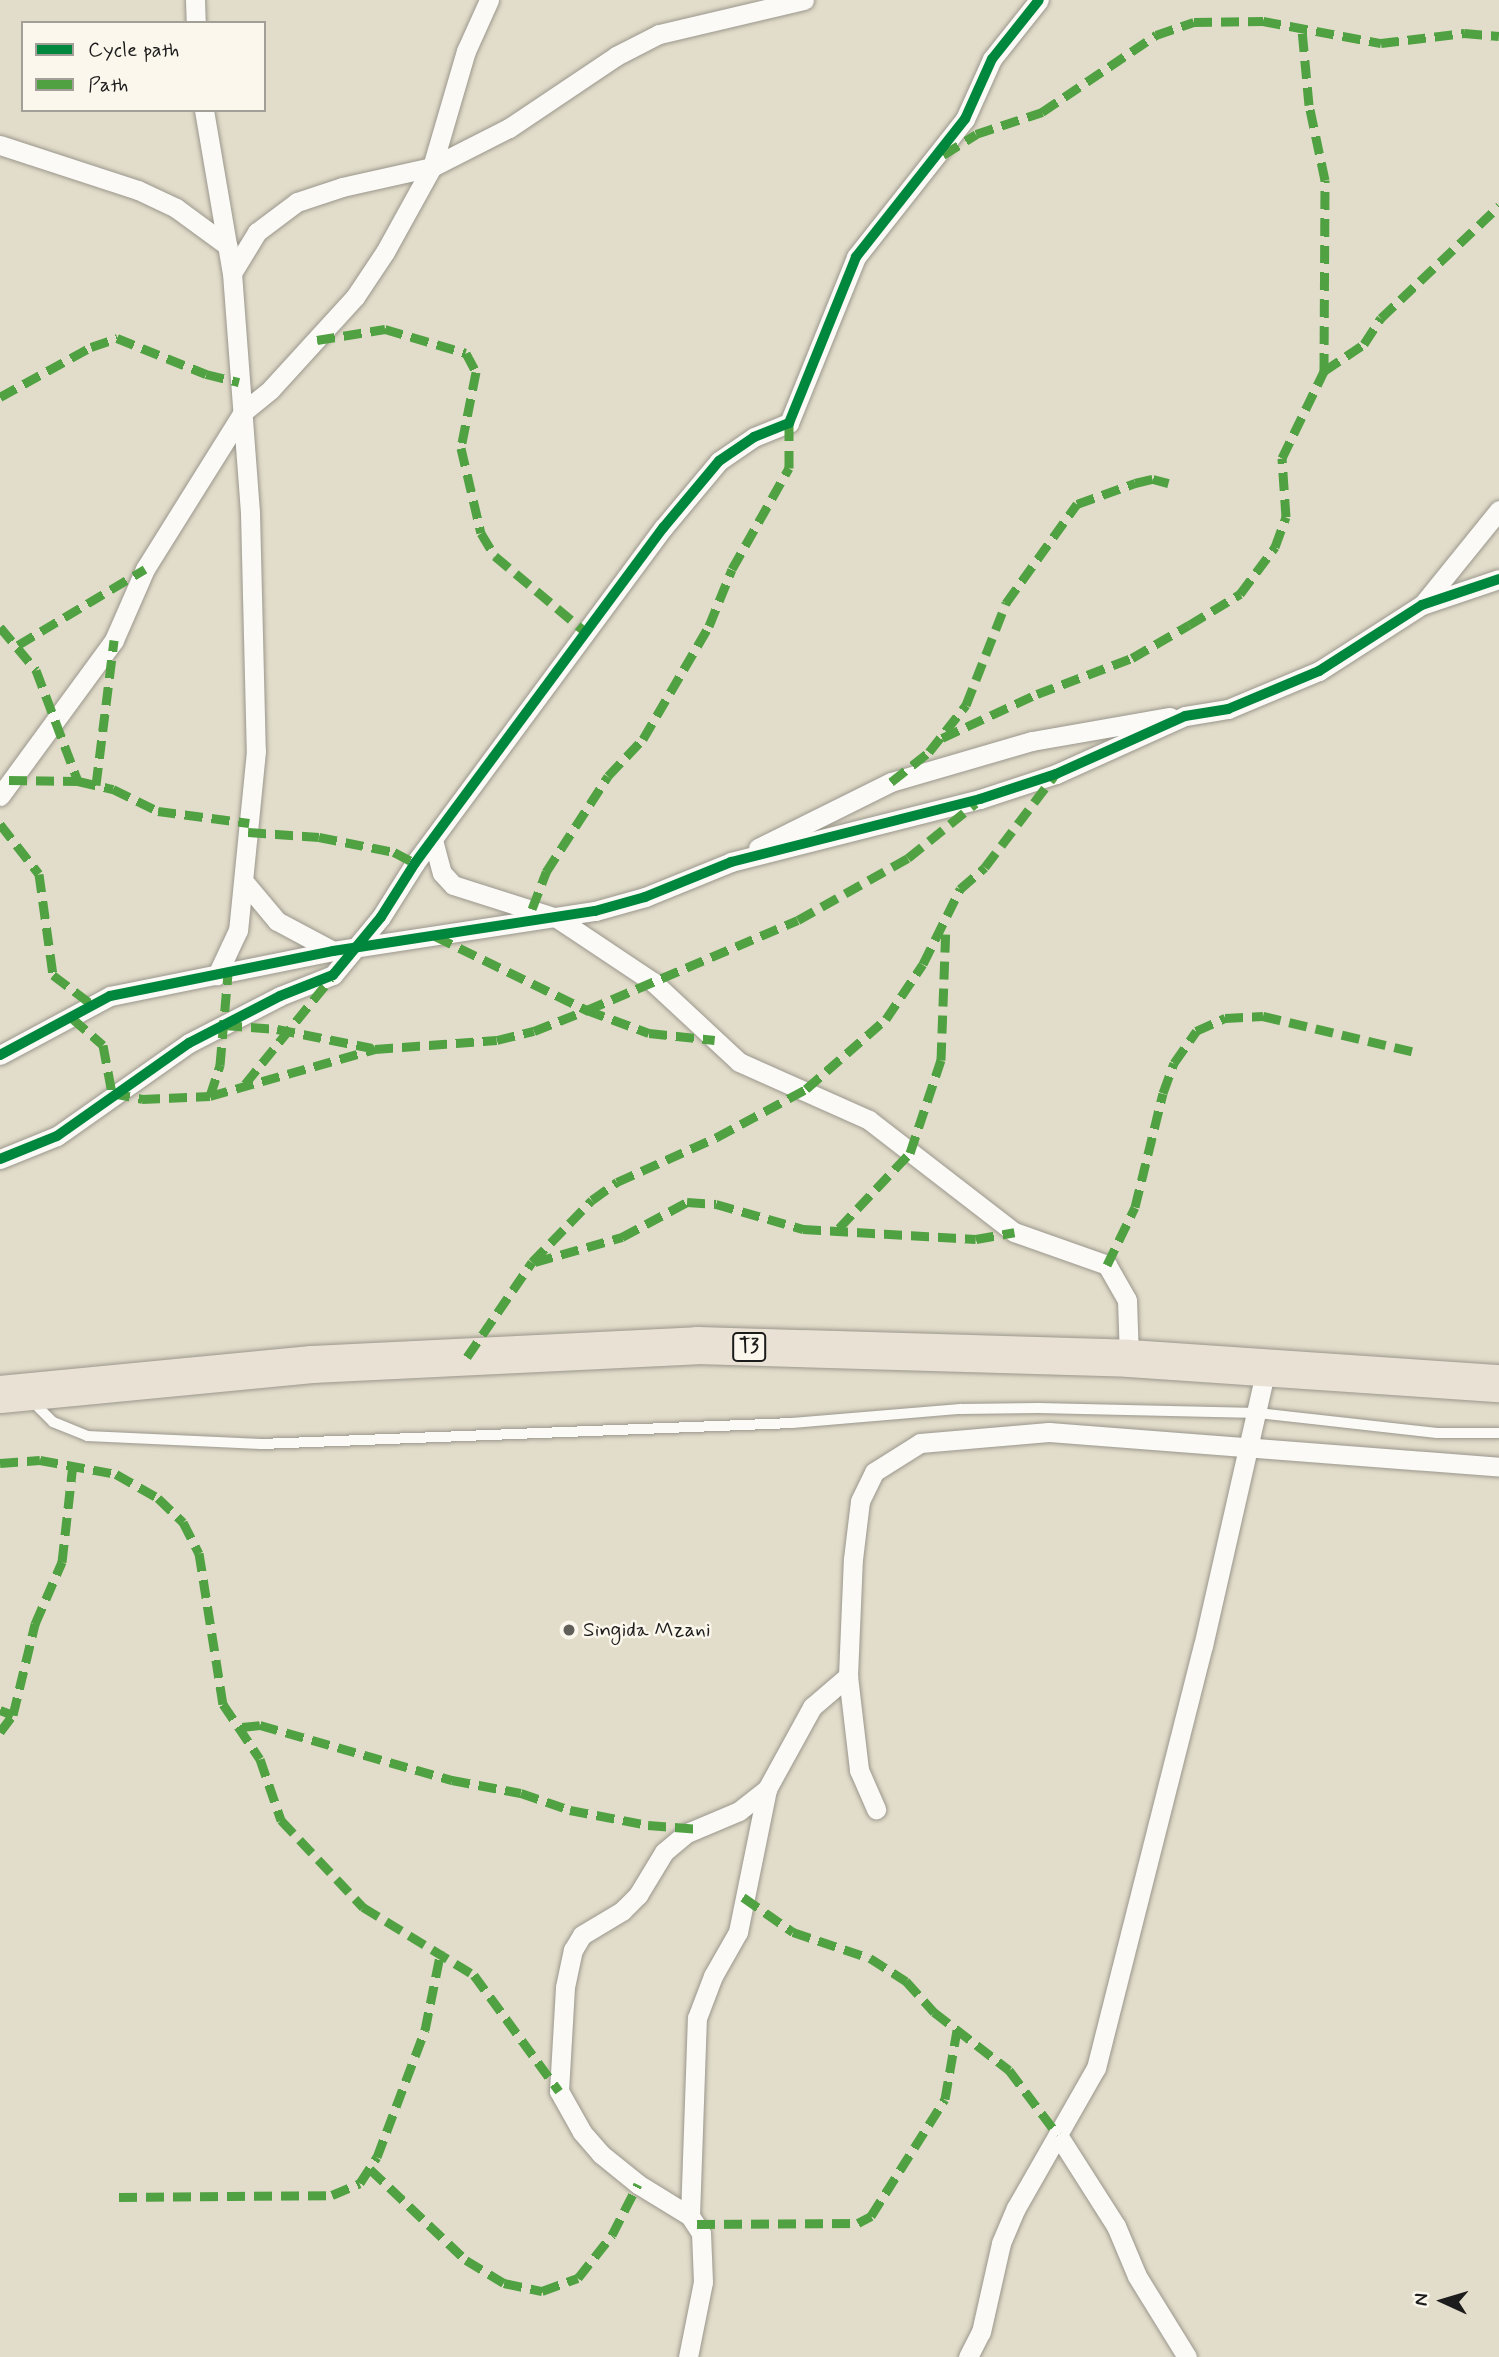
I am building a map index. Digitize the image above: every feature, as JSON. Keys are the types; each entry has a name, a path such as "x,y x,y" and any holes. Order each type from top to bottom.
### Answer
{"highway":[{"name":"T3","path":"12,1391 152,1382 312,1364 697,1345 1129,1358 1267,1365 1499,1383"}],"street":[{"path":"195,0 197,21"},
{"path":"0,796 114,640 145,569 243,412 271,389 355,297 432,167 466,51 489,0"},
{"path":"232,273 257,232 297,202 342,187 432,167 509,128 616,57 659,34 804,0"},
{"path":"0,1159 57,1136 189,1043 279,996 333,975 343,950 381,917 433,840 663,527 719,460 754,437 789,423 856,257 965,119 992,59 1039,0"},
{"path":"204,112 232,273 251,526 256,751 246,884 238,930 217,975"},
{"path":"0,145 138,190 176,208 228,246"},
{"path":"1422,605 1499,510"},
{"path":"0,1055 110,996 343,950 556,918 646,897 730,862 891,782 1055,736 1228,709 1319,671 1422,605 1499,579"},
{"path":"730,862 980,799 1056,774 1185,716"},
{"path":"433,840 442,873 453,885 556,918 653,982 739,1062 869,1120 944,1182 1014,1232 1107,1265 1127,1300 1129,1358"},
{"path":"246,884 277,922 343,950"},
{"path":"968,2357 989,2304 1001,2243 1096,2068 1258,1413 1267,1365"},
{"path":"876,1809 859,1770 848,1676 849,1609 860,1501 874,1472 898,1453 932,1441 1049,1432 1250,1445 1499,1467"},
{"path":"690,2216 697,2018 713,1976 738,1933 767,1789 813,1707 848,1676"},
{"path":"688,2357 704,2263 701,2233 690,2216 638,2184 601,2154 582,2132 559,2091 565,1987 573,1950 582,1935 622,1911 664,1852 687,1833 739,1811 767,1789"},
{"path":"1058,2135 1116,2226 1149,2297 1187,2357"}],"lane":[{"path":"12,1391 42,1415 87,1436 261,1444 792,1423 960,1409 1258,1413 1437,1433 1499,1433"}],"marked path":[{"path":"943,155 976,134 1042,112 1156,35 1194,22 1263,21 1381,43 1464,33 1499,36"},
{"path":"942,738 1037,694 1132,658 1240,594 1275,547 1286,517 1282,458 1324,371 1325,180 1309,105 1302,30"},
{"path":"1324,371 1364,344 1381,318 1499,206"},
{"path":"317,340 385,329 466,353 476,372 461,448 481,533 495,556 588,634"},
{"path":"0,397 91,347 117,338 206,374 239,382"},
{"path":"532,909 546,872 608,776 643,739 709,626 732,569 789,468 789,423"},
{"path":"891,782 929,752 966,705 1006,603 1077,504 1135,483 1153,479 1168,483"},
{"path":"18,645 145,569"},
{"path":"0,627 36,670 78,781"},
{"path":"96,785 114,640"},
{"path":"467,1357 532,1262 592,1200 617,1182 717,1137 806,1089 886,1019 923,964 960,889 985,867 1054,776"},
{"path":"9,780 78,781 113,789 158,811 249,823"},
{"path":"435,936 587,1010 798,920 908,858 976,803"},
{"path":"0,824 39,874 53,975 94,1006"},
{"path":"248,832 319,837 394,852 415,863"},
{"path":"839,1228 910,1153 941,1060 946,926"},
{"path":"210,1096 220,1065 228,973"},
{"path":"245,1084 331,978"},
{"path":"72,1018 103,1045 112,1093 142,1099 210,1096 375,1049 497,1040 534,1031 587,1010 649,1033 715,1040"},
{"path":"1107,1265 1135,1207 1163,1093 1174,1063 1196,1031 1225,1018 1263,1016 1419,1053"},
{"path":"224,1025 277,1029 372,1048"},
{"path":"535,1262 622,1237 687,1202 716,1204 803,1229 976,1239 1014,1232"},
{"path":"0,1463 40,1460 116,1474 158,1498 183,1522 199,1553 223,1704 260,1759 281,1820 363,1907 474,1975 559,2091"},
{"path":"0,1732 13,1715 35,1624 62,1562 73,1464"},
{"path":"0,1710 13,1715"},
{"path":"242,1727 260,1725 452,1780 521,1793 570,1810 648,1825 700,1829"},
{"path":"743,1897 793,1932 870,1958 906,1981 934,2012 1009,2070 1058,2135"},
{"path":"119,2197 332,2195 360,2183 377,2157 425,2030 441,1951"},
{"path":"697,2224 858,2223 871,2216 945,2099 957,2030"},
{"path":"370,2169 466,2260 504,2283 542,2291 578,2278 612,2235 638,2184"}],"cycle path":[{"path":"0,1159 57,1136 189,1043 280,996 333,975 381,917 415,863 663,528 719,461 754,437 789,423 856,257 965,119 992,59 1039,0"},
{"path":"0,1055 110,996 333,951 595,911 645,897 731,862 980,799 1056,774 1185,716 1228,709 1319,671 1422,605 1499,579"}],"place":[{"name":"Singida Mzani","path":"569,1630"}]}
